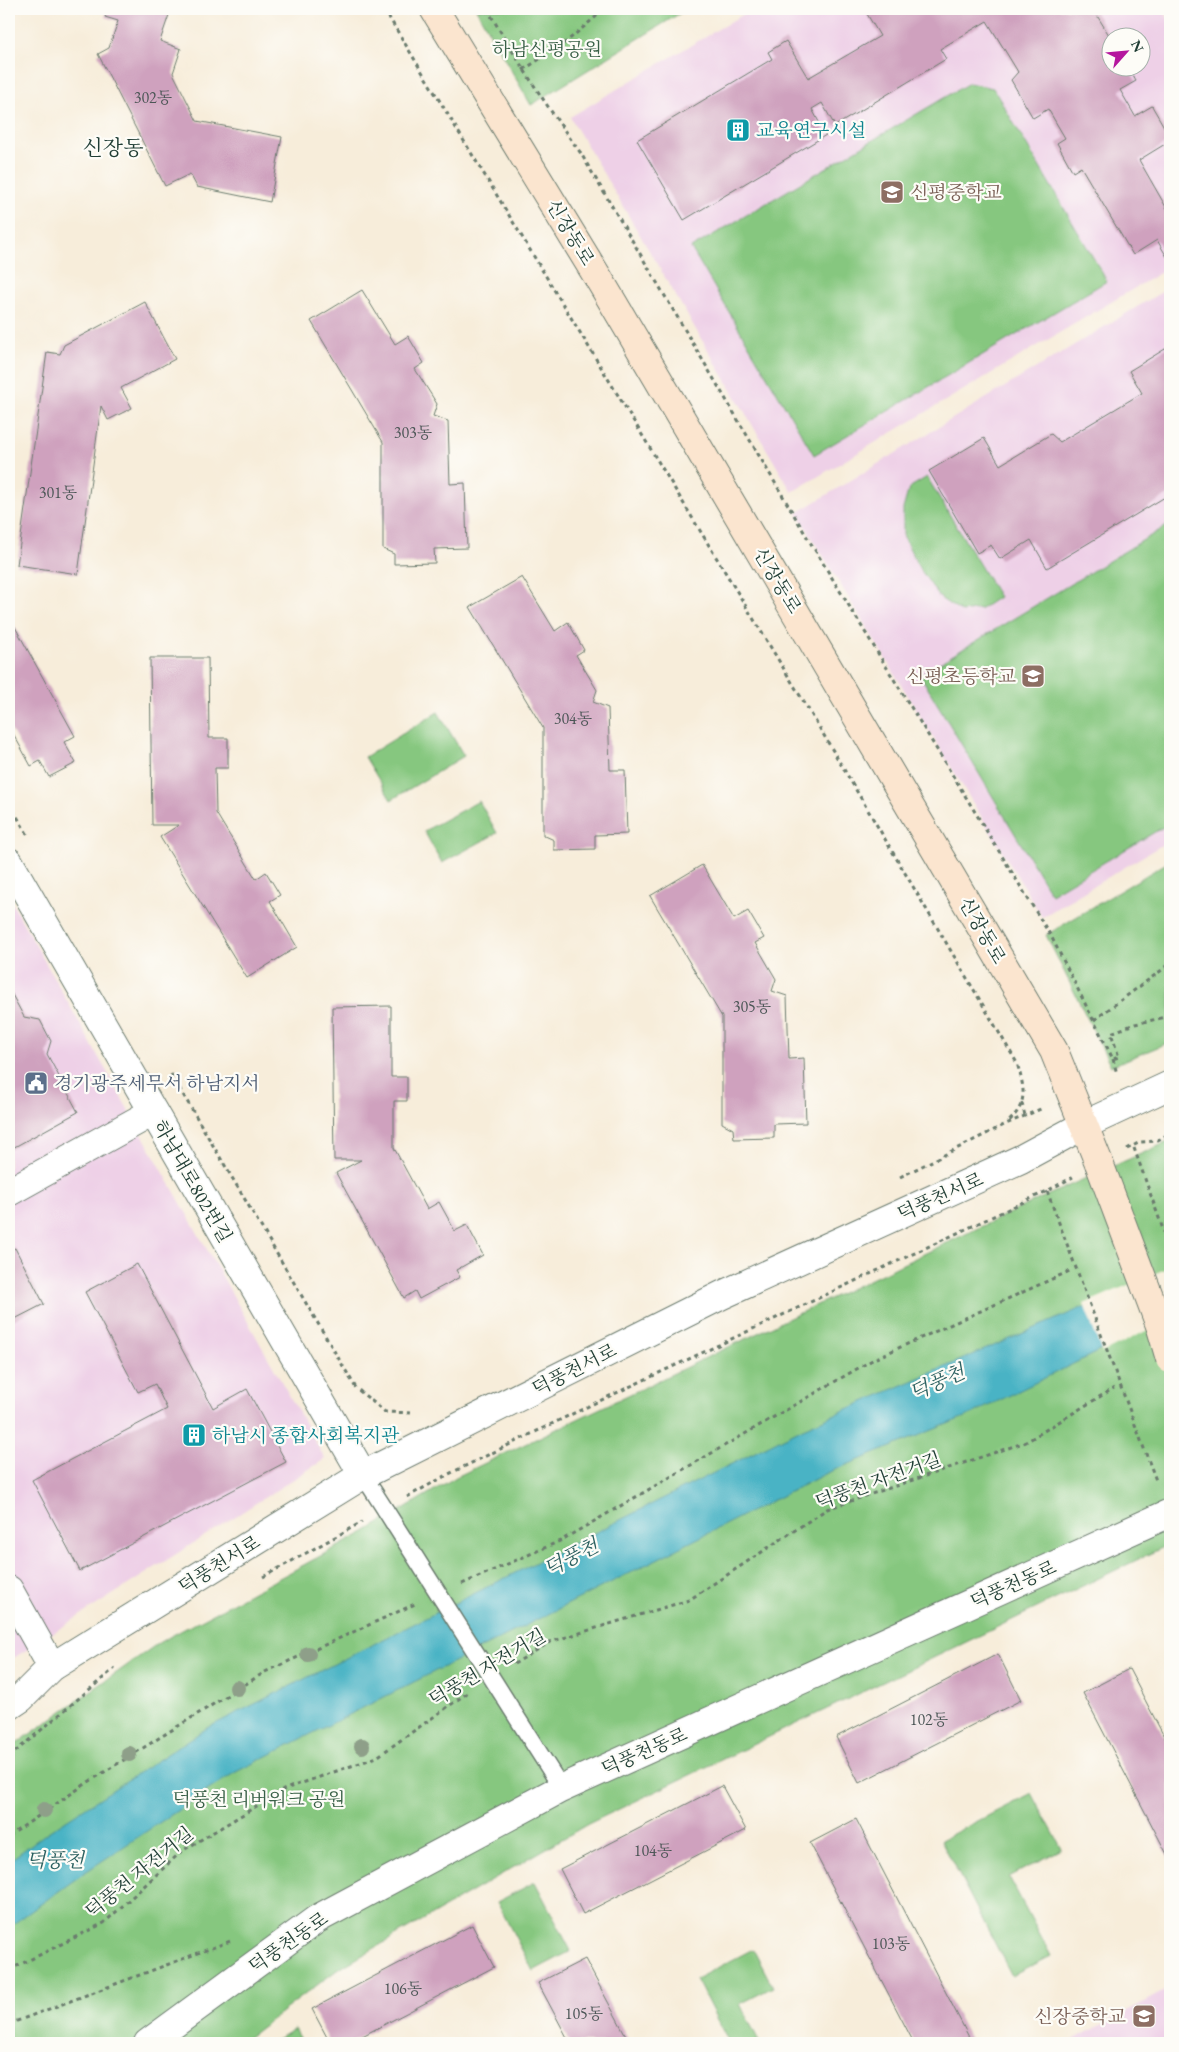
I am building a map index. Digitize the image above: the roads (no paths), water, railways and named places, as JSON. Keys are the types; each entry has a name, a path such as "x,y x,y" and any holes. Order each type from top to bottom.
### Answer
{"main road":[{"name":"신장동로","path":"434,9 652,368 1054,1051 1099,1163 1161,1328 1170,1359"}],"street":[{"name":"하남대로802번길","path":"9,862 363,1475"},
{"name":"덕풍천서로","path":"9,1706 21,1698 52,1667 363,1475 722,1294 1022,1159 1084,1125 1170,1085"},
{"path":"9,1192 153,1112"},
{"name":"덕풍천동로","path":"148,2043 317,1920 557,1782 1170,1513"},
{"path":"9,1590 52,1667"}],"lane":[{"path":"363,1475 557,1782"}],"water":[{"name":"덕풍천","path":"1170,1270 1170,1316 972,1414 827,1473 234,1773 84,1873 9,1927 9,1861 48,1832 207,1728 803,1428"}],"place":[{"name":"교육연구시설","path":"738,130"},
{"name":"신평중학교","path":"892,192"},
{"name":"신평초등학교","path":"1033,676"},
{"name":"경기광주세무서 하남지서","path":"36,1083"},
{"name":"하남시 종합사회복지관","path":"194,1435"},
{"name":"신장중학교","path":"1144,2016"}],"district":[{"name":"신장동","path":"113,148"}],"park label":[{"name":"하남신평공원","path":"547,49"},
{"name":"덕풍천 리버워크 공원","path":"259,1799"}]}
